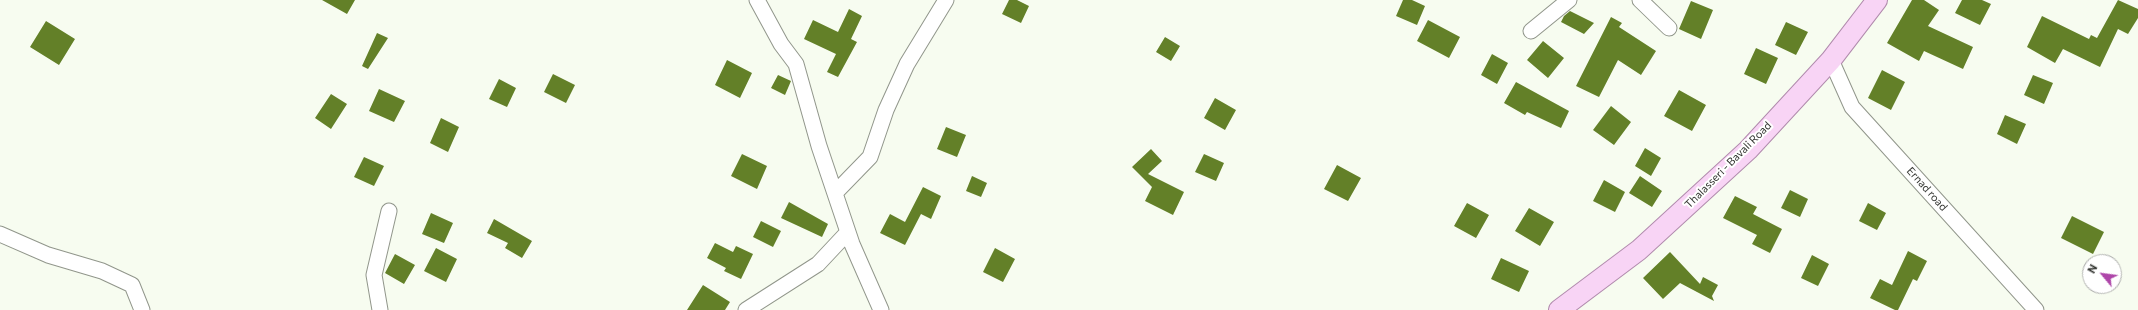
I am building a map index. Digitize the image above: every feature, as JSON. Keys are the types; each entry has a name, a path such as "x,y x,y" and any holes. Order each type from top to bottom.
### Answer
{"main road":[{"name":"Thalasseri - Bavali Road","path":"1559,310 1639,250 1748,150 1831,60 1877,0"}],"street":[{"path":"757,0 781,44 796,64 848,232 881,310"},
{"path":"835,193 870,157 886,110 906,64 946,0"},
{"path":"1531,31 1569,0"},
{"path":"1640,0 1669,28"},
{"name":"Ernad road","path":"1831,60 1852,107 2036,310"},
{"path":"378,309 374,275 389,211"},
{"path":"746,310 818,264 848,232"},
{"path":"0,234 48,255 102,271 132,285 142,310"}],"building":[{"path":"322,0 355,0 347,14"},
{"path":"1009,0 1017,0 1029,6 1021,23 1002,14"},
{"path":"1403,0 1412,0 1425,6 1417,25 1396,16"},
{"path":"1912,0 1924,0 1939,10 1928,26 1973,47 1963,69 1924,51 1919,61 1887,43"},
{"path":"1962,0 1982,0 1991,4 1980,25 1955,13"},
{"path":"2118,0 2138,9 2138,18 2128,34 2118,29 2100,67 2063,49 2055,63 2027,47 2042,16 2089,39 2091,35 2097,38"},
{"path":"1691,1 1713,10 1701,39 1679,29"},
{"path":"849,9 862,16 851,39 857,42 838,77 827,72 836,54 804,39 813,20 838,32"},
{"path":"1570,11 1594,23 1584,34 1561,22 1564,16"},
{"path":"1611,17 1622,23 1619,27 1656,51 1641,75 1618,60 1599,97 1576,86"},
{"path":"1428,20 1460,37 1449,58 1417,41"},
{"path":"46,21 75,39 59,65 30,47"},
{"path":"1786,22 1808,32 1796,55 1775,45"},
{"path":"377,33 388,38 368,69 362,66"},
{"path":"1165,37 1180,46 1171,61 1156,52"},
{"path":"1543,41 1564,58 1548,78 1527,60"},
{"path":"1756,48 1778,58 1766,84 1744,74"},
{"path":"1492,54 1508,63 1497,84 1481,75"},
{"path":"727,60 752,73 740,98 715,85"},
{"path":"1882,70 1905,82 1891,110 1868,98"},
{"path":"553,74 575,85 566,103 544,92"},
{"path":"778,75 791,81 785,95 771,88"},
{"path":"2033,75 2053,83 2044,104 2024,95"},
{"path":"499,79 516,88 507,107 489,99"},
{"path":"1516,82 1569,111 1561,128 1527,112 1525,115 1504,103"},
{"path":"379,89 405,101 394,122 369,111"},
{"path":"1679,90 1706,105 1692,131 1664,116"},
{"path":"331,94 347,104 331,129 315,118"},
{"path":"1215,98 1236,110 1225,130 1204,118"},
{"path":"1611,106 1631,122 1614,145 1593,130"},
{"path":"2005,115 2026,124 2017,144 1997,134"},
{"path":"441,118 459,127 448,152 430,143"},
{"path":"946,127 966,135 957,157 937,149"},
{"path":"1645,148 1661,158 1651,176 1635,166"},
{"path":"1151,149 1162,161 1148,174 1184,192 1173,215 1145,201 1152,187 1132,167"},
{"path":"742,154 767,166 757,189 731,176"},
{"path":"1204,154 1224,163 1216,181 1195,172"},
{"path":"364,157 384,166 374,186 354,177"},
{"path":"1337,165 1361,178 1348,201 1324,189"},
{"path":"972,176 987,183 981,197 966,191"},
{"path":"1640,176 1662,191 1652,207 1629,193"},
{"path":"1604,180 1625,192 1615,212 1593,201"},
{"path":"923,187 941,196 931,219 921,214 905,245 880,233 890,214 905,222"},
{"path":"1790,190 1808,199 1800,217 1781,208"},
{"path":"1735,196 1757,207 1753,214 1782,229 1770,253 1752,244 1757,235 1723,218"},
{"path":"789,202 828,224 822,237 781,218"},
{"path":"1467,203 1489,215 1476,238 1454,226"},
{"path":"1868,203 1886,213 1877,230 1859,221"},
{"path":"1529,208 1554,222 1540,246 1515,231"},
{"path":"431,213 453,223 444,243 422,234"},
{"path":"2072,216 2104,232 2093,254 2061,238"},
{"path":"494,219 532,241 522,258 505,248 508,243 487,233"},
{"path":"761,221 781,231 773,247 753,237"},
{"path":"715,243 733,252 736,246 753,254 741,279 724,271 726,268 707,258"},
{"path":"436,248 457,259 446,282 424,271"},
{"path":"995,248 1015,259 1003,282 983,272"},
{"path":"1908,251 1927,261 1917,281 1913,279 1898,310 1870,298 1880,279 1892,285"},
{"path":"1670,252 1700,284 1703,277 1718,285 1712,296 1714,301 1680,283 1663,299 1643,278"},
{"path":"395,254 415,265 404,284 385,273"},
{"path":"1812,255 1829,264 1818,286 1801,278"},
{"path":"1501,258 1529,271 1519,292 1491,279"},
{"path":"703,285 730,302 725,310 687,310"}]}
